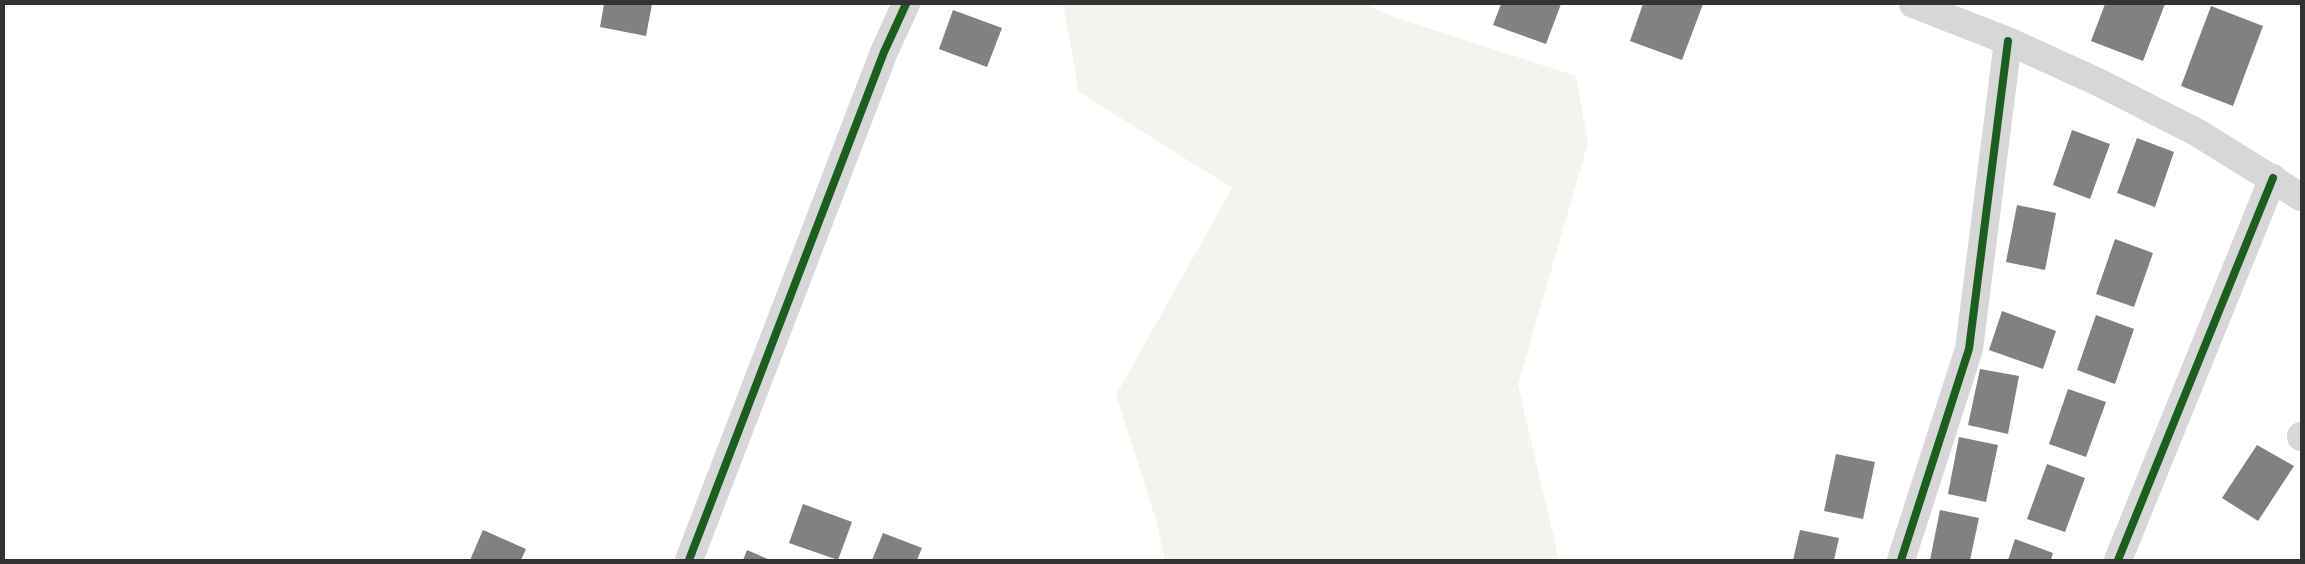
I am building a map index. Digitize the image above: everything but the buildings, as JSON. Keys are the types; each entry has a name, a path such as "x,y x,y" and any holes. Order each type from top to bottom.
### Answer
{"street":[{"path":"689,560 880,61 906,4"},
{"path":"1913,4 2008,41 2100,83 2190,129 2273,178 2301,197"},
{"path":"1901,560 1969,349 2008,41"},
{"path":"2118,560 2273,178"}],"shaded area":[{"path":"1063,4 1363,4 1394,17 1576,76 1588,143 1518,385 1559,560 1165,560 1156,520 1116,395 1232,188 1079,92"}],"cycle path":[{"path":"689,560 884,52 906,4"},
{"path":"1901,560 1969,349 2008,41"},
{"path":"2118,560 2273,178"}]}
